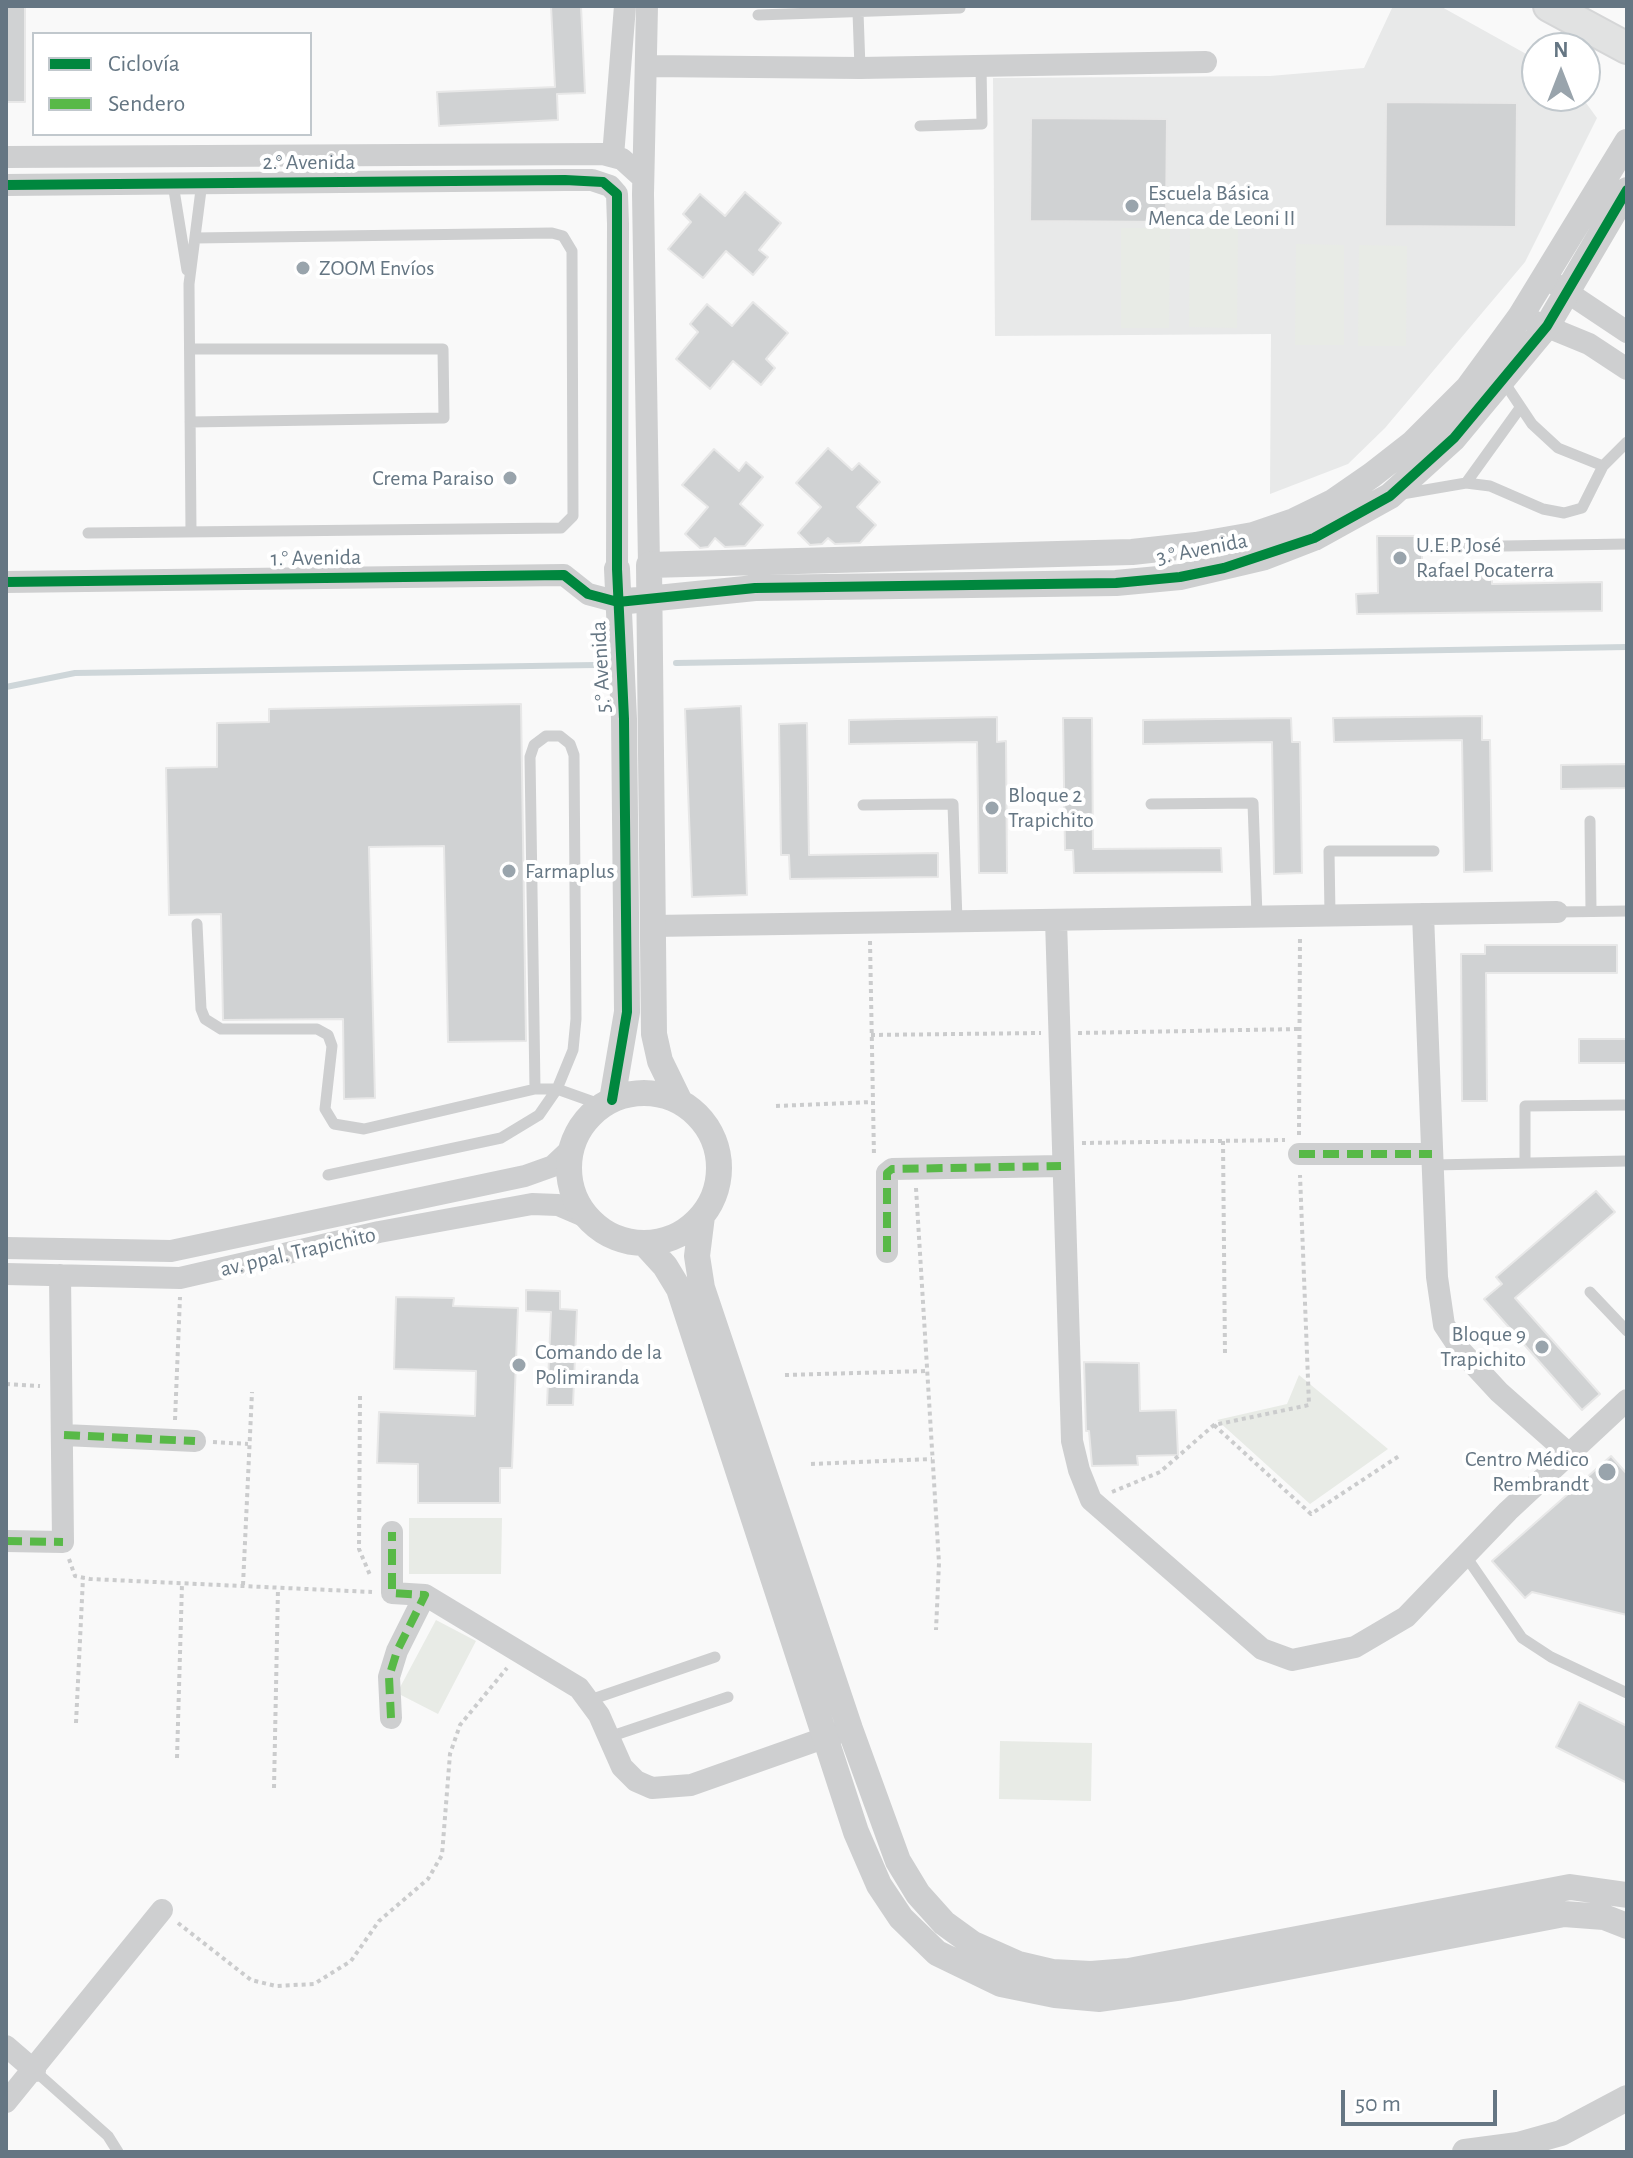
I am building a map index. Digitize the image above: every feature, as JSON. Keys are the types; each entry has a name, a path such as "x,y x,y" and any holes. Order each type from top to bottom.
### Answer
{"main road":[{"path":"1549,6 1627,48"}],"street":[{"path":"613,156 625,6"},
{"path":"647,6 643,178 649,565"},
{"path":"647,66 860,68 1206,62"},
{"name":"3.° Avenida","path":"649,565 1132,552 1253,535 1294,521 1333,502 1413,443 1468,388 1520,317 1627,142"},
{"path":"6,157 613,156 633,166 643,178"},
{"name":"2.° Avenida","path":"6,185 592,180 610,186"},
{"name":"5.° Avenida","path":"607,1102 627,1012 624,719 617,569 618,224 617,194 610,186"},
{"name":"3.° Avenida","path":"618,602 755,588 1116,583 1180,577 1265,557 1302,543 1390,496 1454,438 1547,326 1627,190"},
{"path":"1543,277 1627,332"},
{"path":"1520,317 1589,344 1627,369"},
{"name":"5.° Avenida","path":"649,565 647,665 654,1034 660,1061 680,1102"},
{"name":"1.° Avenida","path":"6,582 564,575 588,594 618,602"},
{"path":"653,926 1557,912"},
{"path":"1423,914 1437,1277 1444,1325 1462,1352 1499,1392 1569,1454"},
{"path":"1056,920 1060,1143 1072,1441 1091,1500 1262,1649 1292,1660 1355,1647 1406,1617 1464,1554 1627,1400"},
{"path":"647,1092 680,1102 708,1128 720,1163 713,1200 686,1231 666,1240 644,1243 623,1240 603,1231 586,1217 575,1198 569,1177 571,1149 587,1119 607,1102 647,1092"},
{"name":"av. ppal. Trapichito","path":"6,1248 171,1251 525,1176 553,1166 571,1149"},
{"path":"1299,1154 1433,1159"},
{"path":"887,1252 887,1173 900,1166 1061,1166"},
{"name":"av. ppal. Trapichito","path":"6,1274 180,1278 379,1232 532,1204 558,1205 586,1217"},
{"path":"702,1216 697,1256 702,1288 850,1729 898,1861 918,1894 944,1923 973,1944 1018,1964 1052,1972 1129,1971 1570,1887 1627,1895"},
{"path":"644,1243 665,1266 679,1289 823,1739 879,1885 901,1918 937,1953 1001,1984 1055,1995 1100,1999 1178,1988 1564,1914 1604,1917 1627,1926"},
{"path":"85,1251 85,1275"},
{"path":"6,1541 63,1542 60,1275"},
{"path":"64,1435 185,1440"},
{"path":"392,1532 392,1593 425,1595 579,1688 590,1700 622,1767 636,1781 652,1788 691,1785 850,1729"},
{"path":"391,1718 389,1677 397,1651 425,1595"},
{"path":"6,2102 35,2071 162,1910"},
{"path":"6,2046 35,2071"},
{"path":"1465,2152 1518,2145 1561,2133 1627,2098"}],"lane":[{"path":"758,15 960,8"},
{"path":"858,12 860,68"},
{"path":"920,126 982,124 981,66"},
{"path":"189,284 202,182"},
{"path":"173,184 189,284 191,532"},
{"path":"88,533 561,528 573,516 576,502 572,251 570,242 563,236 552,233 195,238"},
{"path":"190,349 443,349 444,418 190,422"},
{"path":"1501,379 1520,408 1558,448 1603,466"},
{"path":"1466,483 1520,408"},
{"path":"1390,496 1466,483 1490,486 1543,509 1564,513 1582,508 1603,466 1627,442"},
{"path":"1442,547 1627,544"},
{"path":"328,1175 501,1138 539,1115 557,1089 573,1050 576,1019 574,755 570,744 560,736 546,736 534,745 530,757 535,1089"},
{"path":"1151,804 1253,803 1257,916"},
{"path":"863,805 953,804 957,921"},
{"path":"1590,821 1591,911"},
{"path":"1330,915 1329,851 1434,851"},
{"path":"1557,912 1627,911"},
{"path":"197,924 201,1009 205,1019 221,1029 323,1030 332,1046 325,1109 334,1124 364,1129 535,1089 557,1089 607,1102"},
{"path":"1525,1163 1525,1106 1627,1105"},
{"path":"1433,1159 1525,1163 1627,1161"},
{"path":"1590,1292 1627,1331"},
{"path":"1464,1554 1522,1638 1551,1657 1627,1693"},
{"path":"590,1700 715,1657"},
{"path":"609,1737 728,1697"},
{"path":"35,2071 108,2136 118,2152"}],"path":[{"path":"1060,1143 1299,1140 1301,916"},
{"path":"870,922 874,1164 887,1173"},
{"path":"871,1035 1300,1029"},
{"path":"776,1106 872,1102"},
{"path":"1223,1141 1225,1355"},
{"path":"1091,1500 1160,1472 1214,1425 1309,1405 1299,1154"},
{"path":"915,1166 939,1563 936,1630"},
{"path":"180,1278 185,1440 249,1444"},
{"path":"785,1375 927,1371"},
{"path":"6,1384 62,1386"},
{"path":"243,1587 252,1392"},
{"path":"63,1542 75,1576 83,1578 378,1593 359,1549 360,1396"},
{"path":"1214,1425 1311,1514 1399,1456"},
{"path":"811,1464 932,1459"},
{"path":"76,1723 83,1578"},
{"path":"177,1758 182,1584"},
{"path":"274,1788 278,1588"},
{"path":"162,1910 251,1980 276,1986 314,1984 351,1961 379,1921 428,1879 442,1855 450,1754 460,1725 521,1651"}],"shaded area":[{"path":"1393,6 1440,6 1521,51 1521,112 1593,112 1597,118 1525,262 1385,428 1348,464 1270,494 1271,334 995,336 993,78 1270,76 1364,68"},
{"path":"1190,227 1238,228 1237,328 1189,327"},
{"path":"1121,228 1170,228 1169,328 1121,328"},
{"path":"1296,244 1344,245 1344,345 1295,345"},
{"path":"1359,245 1407,246 1406,346 1358,346"},
{"path":"1299,1375 1388,1449 1310,1504 1217,1420 1287,1404"},
{"path":"409,1518 502,1518 501,1574 409,1574"},
{"path":"436,1620 476,1641 438,1714 397,1693"},
{"path":"1000,1741 1092,1743 1091,1801 999,1799"}],"building":[{"path":"6,6 25,6 25,102 6,102"},
{"path":"551,6 581,6 585,93 557,94 558,120 439,126 437,92 555,87"},
{"path":"1386,102 1517,103 1516,227 1385,226"},
{"path":"1031,118 1167,119 1166,222 1030,221"},
{"path":"745,192 781,223 759,250 768,257 753,275 726,251 703,278 668,249 691,222 683,214 700,194 725,216"},
{"path":"753,302 788,333 766,359 775,368 761,385 733,361 710,389 676,359 698,332 690,324 707,304 732,326"},
{"path":"828,448 852,470 859,463 880,482 857,507 876,525 860,543 835,544 828,538 822,544 810,545 798,533 821,507 796,483"},
{"path":"714,449 739,471 746,462 763,477 740,504 763,525 745,546 725,547 715,538 708,547 700,548 685,534 708,507 682,485"},
{"path":"1377,536 1422,536 1422,571 1492,571 1492,584 1602,582 1602,611 1357,614 1356,594 1378,593"},
{"path":"521,704 526,1041 448,1042 444,846 369,847 375,1098 344,1099 343,1019 223,1020 221,914 169,915 166,768 217,767 217,723 269,722 269,709"},
{"path":"741,706 747,895 692,897 685,709"},
{"path":"1482,716 1482,740 1490,740 1492,871 1464,872 1462,740 1334,742 1333,718"},
{"name":"Bloque 2 Trapichito","path":"997,717 997,742 1006,741 1007,873 979,873 977,742 849,744 849,720"},
{"path":"1063,718 1092,718 1093,849 1221,848 1222,872 1074,873 1073,850 1065,850"},
{"path":"1291,718 1292,742 1300,742 1302,873 1274,874 1272,742 1143,744 1143,720"},
{"path":"807,723 809,855 938,853 938,877 790,879 789,855 781,855 779,724"},
{"path":"1627,764 1627,788 1561,789 1561,765"},
{"path":"1485,945 1617,945 1617,973 1486,973 1487,1101 1462,1101 1461,954 1485,954"},
{"path":"1579,1039 1627,1039 1627,1063 1579,1063"},
{"name":"Bloque 9 Trapichito","path":"1596,1191 1615,1212 1515,1298 1600,1394 1582,1410 1484,1299 1502,1284 1496,1277"},
{"path":"526,1290 560,1291 560,1309 577,1310 573,1405 547,1405 551,1312 526,1311"},
{"path":"396,1297 454,1298 453,1306 518,1308 512,1468 500,1468 500,1503 418,1503 418,1464 377,1463 379,1412 475,1416 476,1371 394,1369"},
{"path":"1084,1362 1139,1363 1140,1411 1176,1410 1178,1455 1137,1456 1138,1465 1092,1466 1089,1431 1086,1431"},
{"path":"1611,1456 1627,1474 1627,1615 1532,1592 1525,1598 1492,1561"},
{"path":"1579,1702 1627,1726 1627,1783 1556,1747"}],"waterway":[{"path":"676,663 1627,647"},
{"path":"6,687 75,673 596,665"}],"marked path":[{"path":"1299,1154 1432,1154"},
{"path":"887,1252 887,1173 892,1169 1061,1166"},
{"path":"64,1435 195,1441"},
{"path":"391,1718 389,1677 397,1651 425,1595 392,1593 392,1532"},
{"path":"6,1541 63,1542"}],"cycle path":[{"path":"6,185 565,180 603,182 617,194 617,569 624,719 627,1012 612,1100"},
{"path":"6,582 564,575 588,594 618,602 755,588 1116,583 1180,577 1224,568 1314,538 1390,496 1454,438 1547,326 1627,190"}],"place":[{"name":"Escuela Básica Menca de Leoni II","path":"1132,206"},
{"name":"ZOOM Envíos","path":"303,268"},
{"name":"Crema Paraiso","path":"510,478"},
{"name":"U.E.P. José Rafael Pocaterra","path":"1400,558"},
{"name":"Bloque 2 Trapichito","path":"992,808"},
{"name":"Farmaplus","path":"509,871"},
{"name":"Bloque 9 Trapichito","path":"1542,1347"},
{"name":"Comando de la Polimiranda","path":"519,1365"},
{"name":"Centro Médico Rembrandt","path":"1607,1472"}]}
